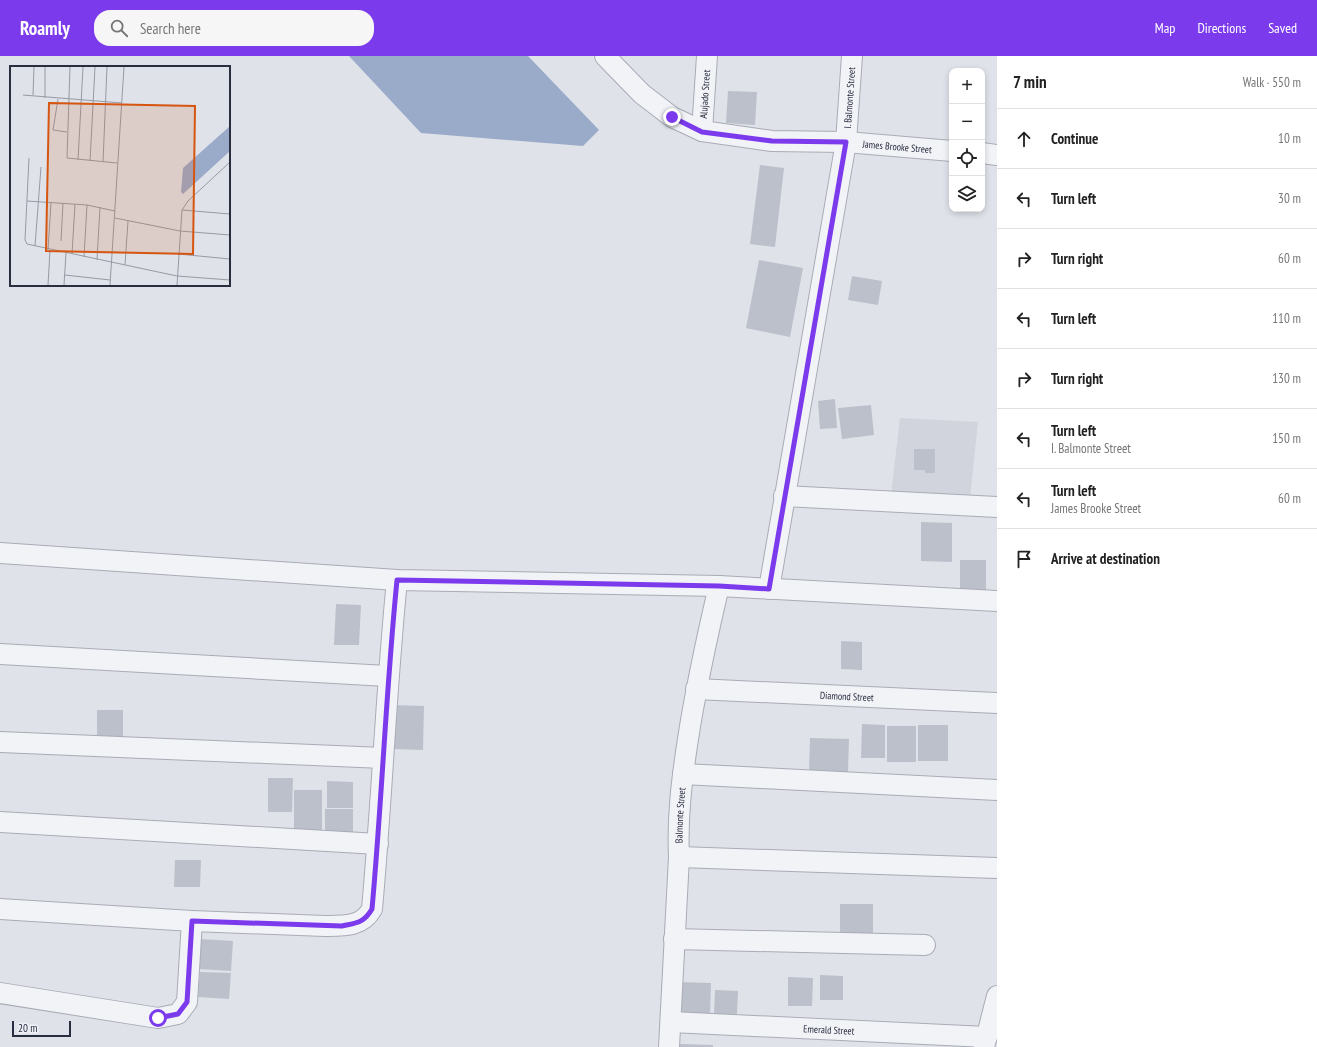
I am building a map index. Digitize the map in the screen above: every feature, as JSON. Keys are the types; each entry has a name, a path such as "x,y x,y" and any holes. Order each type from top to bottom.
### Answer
{"street":[{"name":"James Brooke Street","path":"605,56 642,94 672,117 702,132 772,141 846,142 949,151"},
{"name":"Alujado Street","path":"702,132 707,56"},
{"name":"I. Balmonte Street","path":"769,589 846,142 852,56"},
{"path":"985,153 997,155"},
{"path":"784,496 997,507"},
{"path":"0,553 397,580 719,586 997,601"},
{"path":"0,909 192,921 325,926 342,926 357,923 367,918 372,909 378,844 387,676 397,580"},
{"name":"Balmonte Street","path":"669,1047 679,857 678,829 683,774 696,689 719,586"},
{"path":"0,654 387,676"},
{"name":"Diamond Street","path":"696,689 997,703"},
{"path":"0,742 383,758"},
{"path":"683,774 997,790"},
{"path":"0,822 378,844"},
{"path":"679,857 997,868"},
{"path":"0,992 158,1018 178,1014 187,1002 192,921"},
{"path":"674,939 925,945"},
{"path":"986,1042 995,1019 997,996"},
{"name":"Emerald Street","path":"671,1022 986,1042"}],"shaded area":[{"path":"900,418 978,422 970,498 891,494"}],"water":[{"path":"349,56 528,56 599,130 583,146 421,133"}],"building":[{"path":"728,91 757,92 755,125 726,123"},
{"path":"760,165 784,168 775,247 750,244"},
{"path":"759,260 803,268 790,337 746,328"},
{"path":"852,276 882,281 878,305 848,300"},
{"path":"835,399 837,428 820,429 818,401"},
{"path":"871,405 874,435 842,439 838,408"},
{"path":"914,449 935,449 935,473 925,473 925,470 914,470"},
{"path":"921,522 952,523 952,562 921,561"},
{"path":"960,560 986,560 986,592 960,592"},
{"path":"336,604 361,605 359,645 334,645"},
{"path":"841,641 862,642 862,670 841,669"},
{"path":"392,705 424,706 423,750 391,749"},
{"path":"97,710 123,710 123,737 97,737"},
{"path":"862,724 885,725 885,758 861,758"},
{"path":"918,725 948,725 948,761 918,761"},
{"path":"887,726 916,726 916,762 887,762"},
{"path":"810,738 849,739 848,772 809,771"},
{"path":"268,778 293,778 292,812 268,812"},
{"path":"327,781 353,782 353,808 327,808"},
{"path":"294,790 322,790 322,837 294,837"},
{"path":"325,809 353,809 353,836 325,836"},
{"path":"175,860 201,860 200,887 174,887"},
{"path":"840,904 873,904 873,935 840,935"},
{"path":"200,939 233,941 231,971 199,969"},
{"path":"200,972 231,973 229,999 198,997"},
{"path":"820,975 843,976 843,1000 820,1000"},
{"path":"788,977 813,978 812,1006 788,1006"},
{"path":"677,982 711,983 710,1015 677,1014"},
{"path":"715,990 738,991 737,1014 714,1014"},
{"path":"680,1044 713,1045 713,1047 680,1047"}],"route":[{"path":"158,1018 178,1014 187,1002 192,921 342,926 357,923 367,918 372,909 378,844 387,676 397,580 719,586 769,589 846,142 772,141 702,132 672,117"}]}
